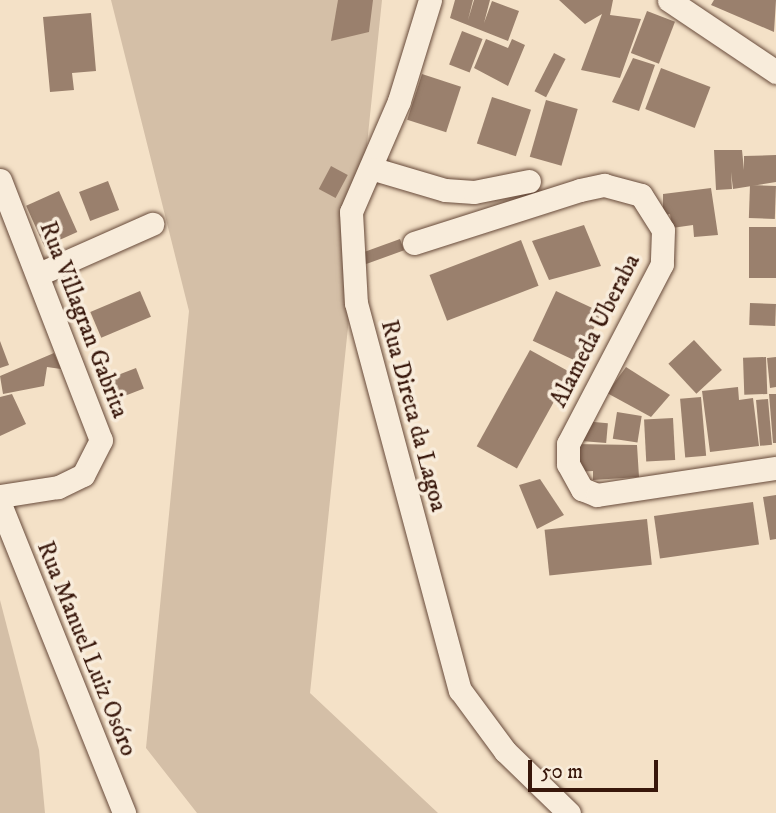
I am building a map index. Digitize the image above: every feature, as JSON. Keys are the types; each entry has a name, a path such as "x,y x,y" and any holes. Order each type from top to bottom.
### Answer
{"street":[{"name":"Rua Direta da Lagoa","path":"430,0 374,169 351,212 356,303 460,690 505,751 569,813"},
{"path":"669,0 776,72"},
{"path":"374,169 444,190 474,192 529,181"},
{"name":"Rua Villagran Gabrita","path":"0,180 39,274 101,440 83,475 58,487 0,496"},
{"name":"Alameda Uberaba","path":"414,243 580,190 621,187 641,195 663,230 662,264 579,421 568,464 582,489 597,495 776,468"},
{"path":"39,274 152,224"},
{"name":"Rua Manuel Luiz Osóro","path":"0,504 124,813"}],"shaded area":[{"path":"111,0 382,0 310,693 438,813 197,813 146,748 189,311"},
{"path":"0,600 39,750 45,813 0,813"}],"building":[{"path":"338,0 373,0 369,32 331,41"},
{"path":"455,0 473,0 468,20 474,0 490,0 484,23 492,1 519,11 508,41 450,18"},
{"path":"559,0 613,0 610,15 641,19 620,78 581,70 602,14 585,24"},
{"path":"714,0 776,0 774,32 711,5"},
{"path":"647,11 675,22 659,64 631,53"},
{"path":"91,13 96,71 72,73 74,90 50,92 43,17"},
{"path":"462,31 483,39 470,72 449,65"},
{"path":"486,39 508,48 512,39 525,45 508,86 474,68"},
{"path":"554,53 566,59 546,97 534,91"},
{"path":"633,58 655,65 639,111 612,102"},
{"path":"661,68 710,87 695,128 645,109"},
{"path":"422,74 461,87 446,132 407,120"},
{"path":"492,97 531,110 516,156 477,144"},
{"path":"546,100 578,109 561,166 530,157"},
{"path":"714,150 742,150 744,170 744,156 776,155 776,182 733,189 731,172 732,189 716,190"},
{"path":"331,166 348,175 336,198 319,189"},
{"path":"108,181 119,210 90,221 79,192"},
{"path":"750,185 776,186 775,219 749,218"},
{"path":"711,188 718,235 694,237 693,225 672,228 670,214 663,215 663,194"},
{"path":"59,191 77,232 44,247 26,206"},
{"path":"584,225 601,266 549,280 532,241"},
{"path":"749,227 776,227 776,278 749,278"},
{"path":"400,239 404,250 363,265 359,254"},
{"path":"521,240 539,286 447,321 430,275"},
{"path":"140,291 151,317 101,338 90,312"},
{"path":"556,291 601,312 578,362 533,341"},
{"path":"750,303 776,304 775,326 749,325"},
{"path":"694,340 722,370 696,394 668,364"},
{"path":"0,341 9,365 0,368"},
{"path":"530,350 570,372 517,469 477,446"},
{"path":"54,353 61,369 47,367 44,386 3,394 0,376"},
{"path":"766,357 767,394 744,395 743,358"},
{"path":"776,357 776,387 770,388 767,358"},
{"path":"626,367 670,395 651,417 607,393"},
{"path":"136,368 144,389 119,398 111,378"},
{"path":"738,387 739,400 753,398 759,446 710,452 702,391"},
{"path":"12,394 26,424 0,436 0,397"},
{"path":"769,394 776,394 776,443 773,443"},
{"path":"701,397 706,456 685,458 680,399"},
{"path":"768,399 772,445 760,446 756,400"},
{"path":"617,412 642,416 637,443 613,439"},
{"path":"673,418 675,460 646,461 644,420"},
{"path":"583,421 608,423 606,443 581,441"},
{"path":"573,444 637,445 639,477 593,480 593,471 577,472"},
{"path":"540,479 564,515 537,529 519,485"},
{"path":"776,495 776,539 770,540 763,497"},
{"path":"753,502 759,545 660,558 654,516"},
{"path":"647,519 652,565 549,576 545,530"}]}
